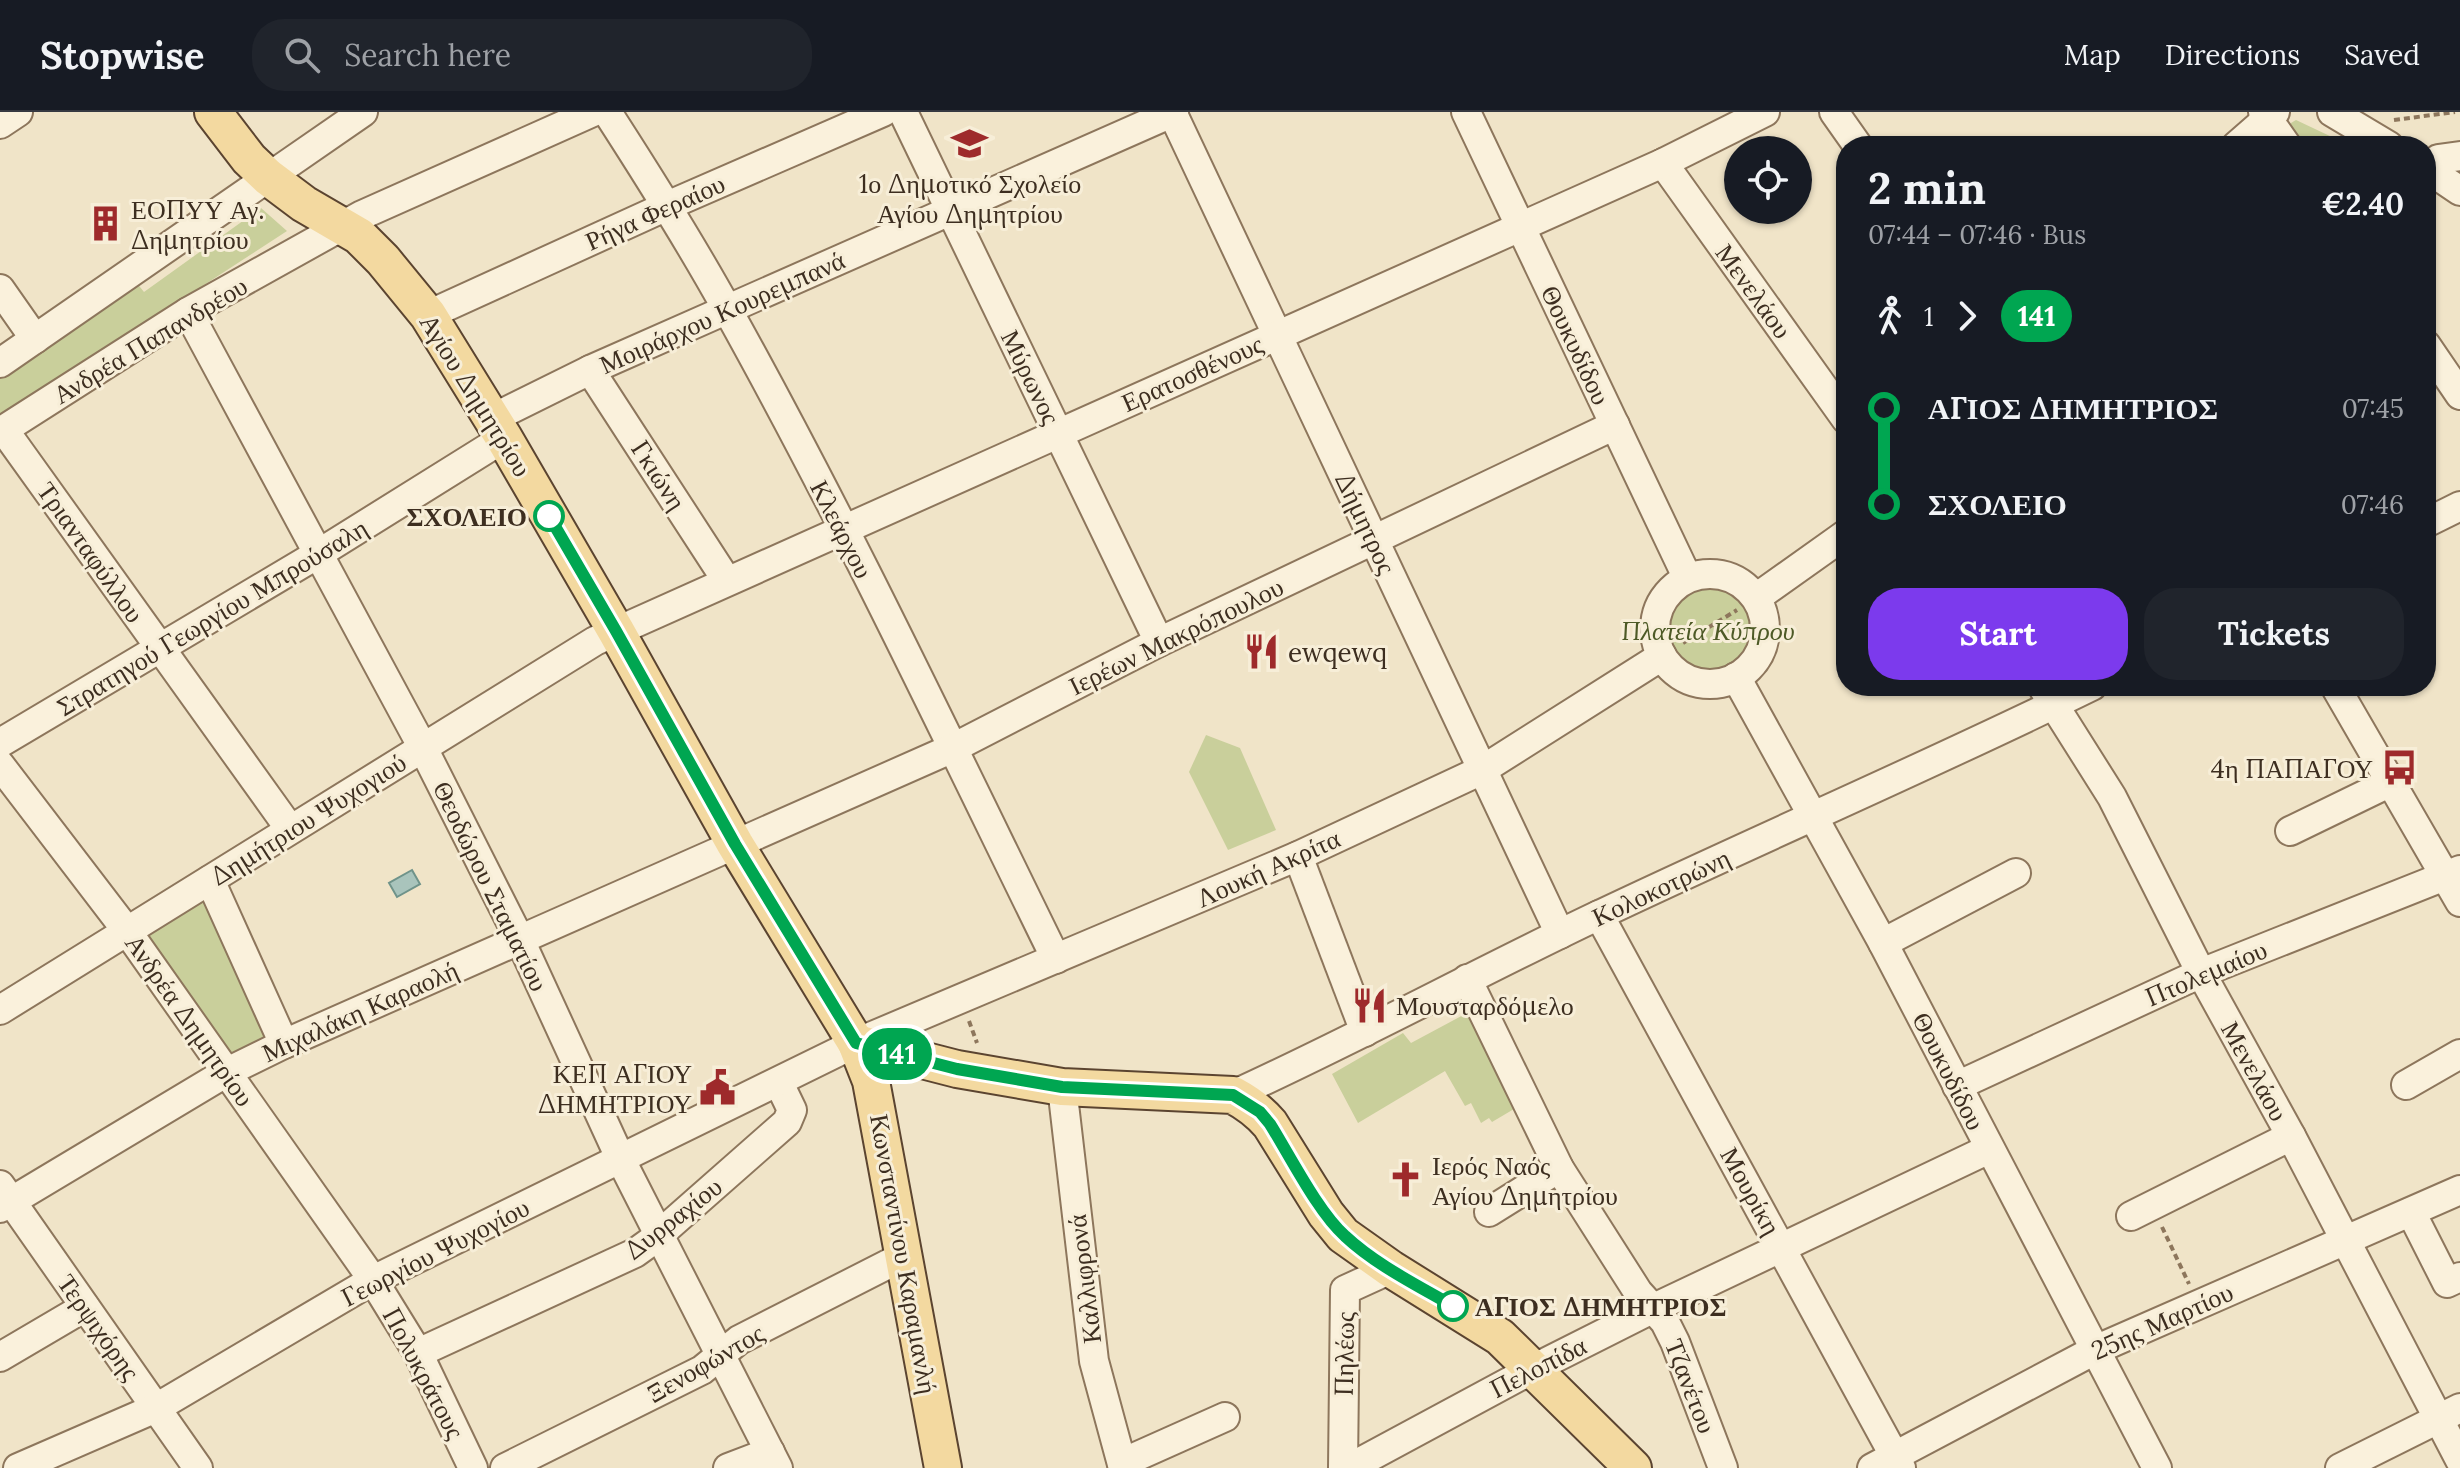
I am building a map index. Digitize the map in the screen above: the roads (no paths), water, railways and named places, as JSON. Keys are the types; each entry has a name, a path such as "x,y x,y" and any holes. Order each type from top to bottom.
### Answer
{"main road":[{"name":"Αγίου Δημητρίου","path":"213,112 249,159 268,177 304,204 359,236 428,315 616,631 735,844 856,1043"},
{"path":"856,1043 988,1075 1062,1087 1233,1095 1260,1112 1270,1124 1326,1214 1343,1235 1500,1337 1633,1468"},
{"name":"Κωνσταντίνου Καραμανλή","path":"856,1043 871,1081 943,1468"}],"street":[{"path":"0,124 18,112"},
{"path":"0,363 363,112"},
{"name":"Ανδρέα Παπανδρέου","path":"2,431 188,312 378,206 593,112"},
{"name":"Κλεάρχου","path":"607,112 727,309 843,529 1056,959"},
{"name":"Ρήγα Φεραίου","path":"428,315 883,112"},
{"name":"Μύρωνος","path":"903,112 1159,642"},
{"name":"Μοιράρχου Κουρεμπανά","path":"498,428 590,370 1173,112"},
{"name":"Δήμητρος","path":"1173,112 1560,934"},
{"name":"Θουκυδίδου","path":"1466,112 1687,577"},
{"name":"Ερατοσθένους","path":"616,631 1663,163 1765,112"},
{"path":"1837,113 1852,136"},
{"path":"2335,113 2391,133"},
{"path":"2247,136 2270,114 2282,136"},
{"path":"2436,161 2460,156"},
{"name":"Μενελάου","path":"1663,163 1836,405"},
{"path":"2436,174 2460,191"},
{"path":"0,289 35,339"},
{"name":"Θεοδώρου Σταματίου","path":"188,312 423,748 520,940 621,1160 774,1460"},
{"path":"2436,360 2460,395"},
{"name":"Γκιώνη","path":"590,370 727,581"},
{"name":"Ιερέων Μακρόπουλου","path":"735,844 953,748 1159,642 1615,425"},
{"name":"Στρατηγού Γεωργίου Μπρούσαλη","path":"0,743 318,554 498,428"},
{"name":"Τριανταφύλλου","path":"2,431 290,829"},
{"path":"2436,518 2460,506"},
{"path":"1756,598 1836,541"},
{"path":"1724,575 1742,584 1756,598 1764,619 1763,642 1753,662 1736,677 1713,684 1694,682 1677,673 1662,656 1655,633 1658,610 1666,594 1687,577 1724,575"},
{"name":"Δημήτριου Ψυχογιού","path":"0,1010 595,641 616,631"},
{"name":"Λουκή Ακρίτα","path":"856,1043 1298,856 1482,770 1662,656"},
{"name":"Θουκυδίδου","path":"1736,677 1883,943 2157,1468"},
{"name":"Κολοκοτρώνη","path":"1233,1095 1312,1067 1365,1032 1467,979 1813,816 2046,696"},
{"name":"Μενελάου","path":"2049,696 2112,797 2201,973 2346,1241 2449,1413 2460,1460"},
{"path":"2341,696 2391,782 2453,873 2460,902"},
{"name":"Ανδρέα Δημητρίου","path":"0,765 127,931 373,1280"},
{"path":"2290,831 2391,782"},
{"name":"Μιχαλάκη Καραολή","path":"4,1198 227,1072 284,1044 735,844"},
{"path":"1298,856 1365,1032"},
{"path":"1883,943 2016,873"},
{"name":"Πτολεμαίου","path":"1957,1086 2201,973 2453,873"},
{"path":"210,880 284,1044"},
{"name":"Μουρίκη","path":"1599,915 1782,1247 1889,1464"},
{"name":"Τζανέτου","path":"1467,979 1559,1168 1638,1292 1665,1322 1723,1468"},
{"name":"Γεωργίου Ψυχογίου","path":"18,1468 156,1408 373,1280 856,1043"},
{"path":"2406,1085 2460,1054"},
{"name":"Δυρραχίου","path":"418,1353 635,1253 787,1122 792,1110 779,1083"},
{"name":"Καλλιφρονά","path":"1062,1087 1094,1361 1122,1465"},
{"path":"2142,1211 2291,1136"},
{"name":"Πελοπίδα","path":"1346,1468 1652,1309 1989,1149"},
{"path":"1489,1212 1559,1168"},
{"name":"25ης Μαρτίου","path":"1889,1464 2095,1350 2460,1190"},
{"name":"Τερψιχόρης","path":"4,1198 198,1468"},
{"path":"2411,1212 2447,1283 2460,1277"},
{"name":"Ξενοφώντος","path":"505,1468 702,1370 739,1340 904,1256"},
{"name":"Πηλέως","path":"1346,1468 1345,1290 1391,1269"},
{"name":"Πολυκράτους","path":"373,1280 418,1353 473,1468"},
{"path":"0,1357 85,1307"},
{"path":"2340,1468 2449,1413"},
{"path":"1122,1465 1225,1417"},
{"path":"728,1468 774,1460"}],"water":[{"path":"412,870 420,884 397,897 389,883"}],"place":[{"name":"1ο Δημοτικό Σχολείο Αγίου Δημητρίου","path":"970,144"},
{"name":"ΕΟΠΥΥ Αγ. Δημητρίου","path":"105,224"},
{"name":"ΣΧΟΛΕΙΟ","path":"549,516"},
{"name":"ewqewq","path":"1262,652"},
{"name":"4η ΠΑΠΑΓΟΥ","path":"2399,768"},
{"name":"Μουσταρδόμελο","path":"1370,1005"},
{"name":"ΚΕΠ ΑΓΙΟΥ ΔΗΜΗΤΡΙΟΥ","path":"718,1088"},
{"name":"Ιερός Ναός Αγίου Δημητρίου","path":"1406,1180"},
{"name":"ΑΓΙΟΣ ΔΗΜΗΤΡΙΟΣ","path":"1453,1306"}],"park label":[{"name":"Πλατεία Κύπρου","path":"1708,630"}]}
